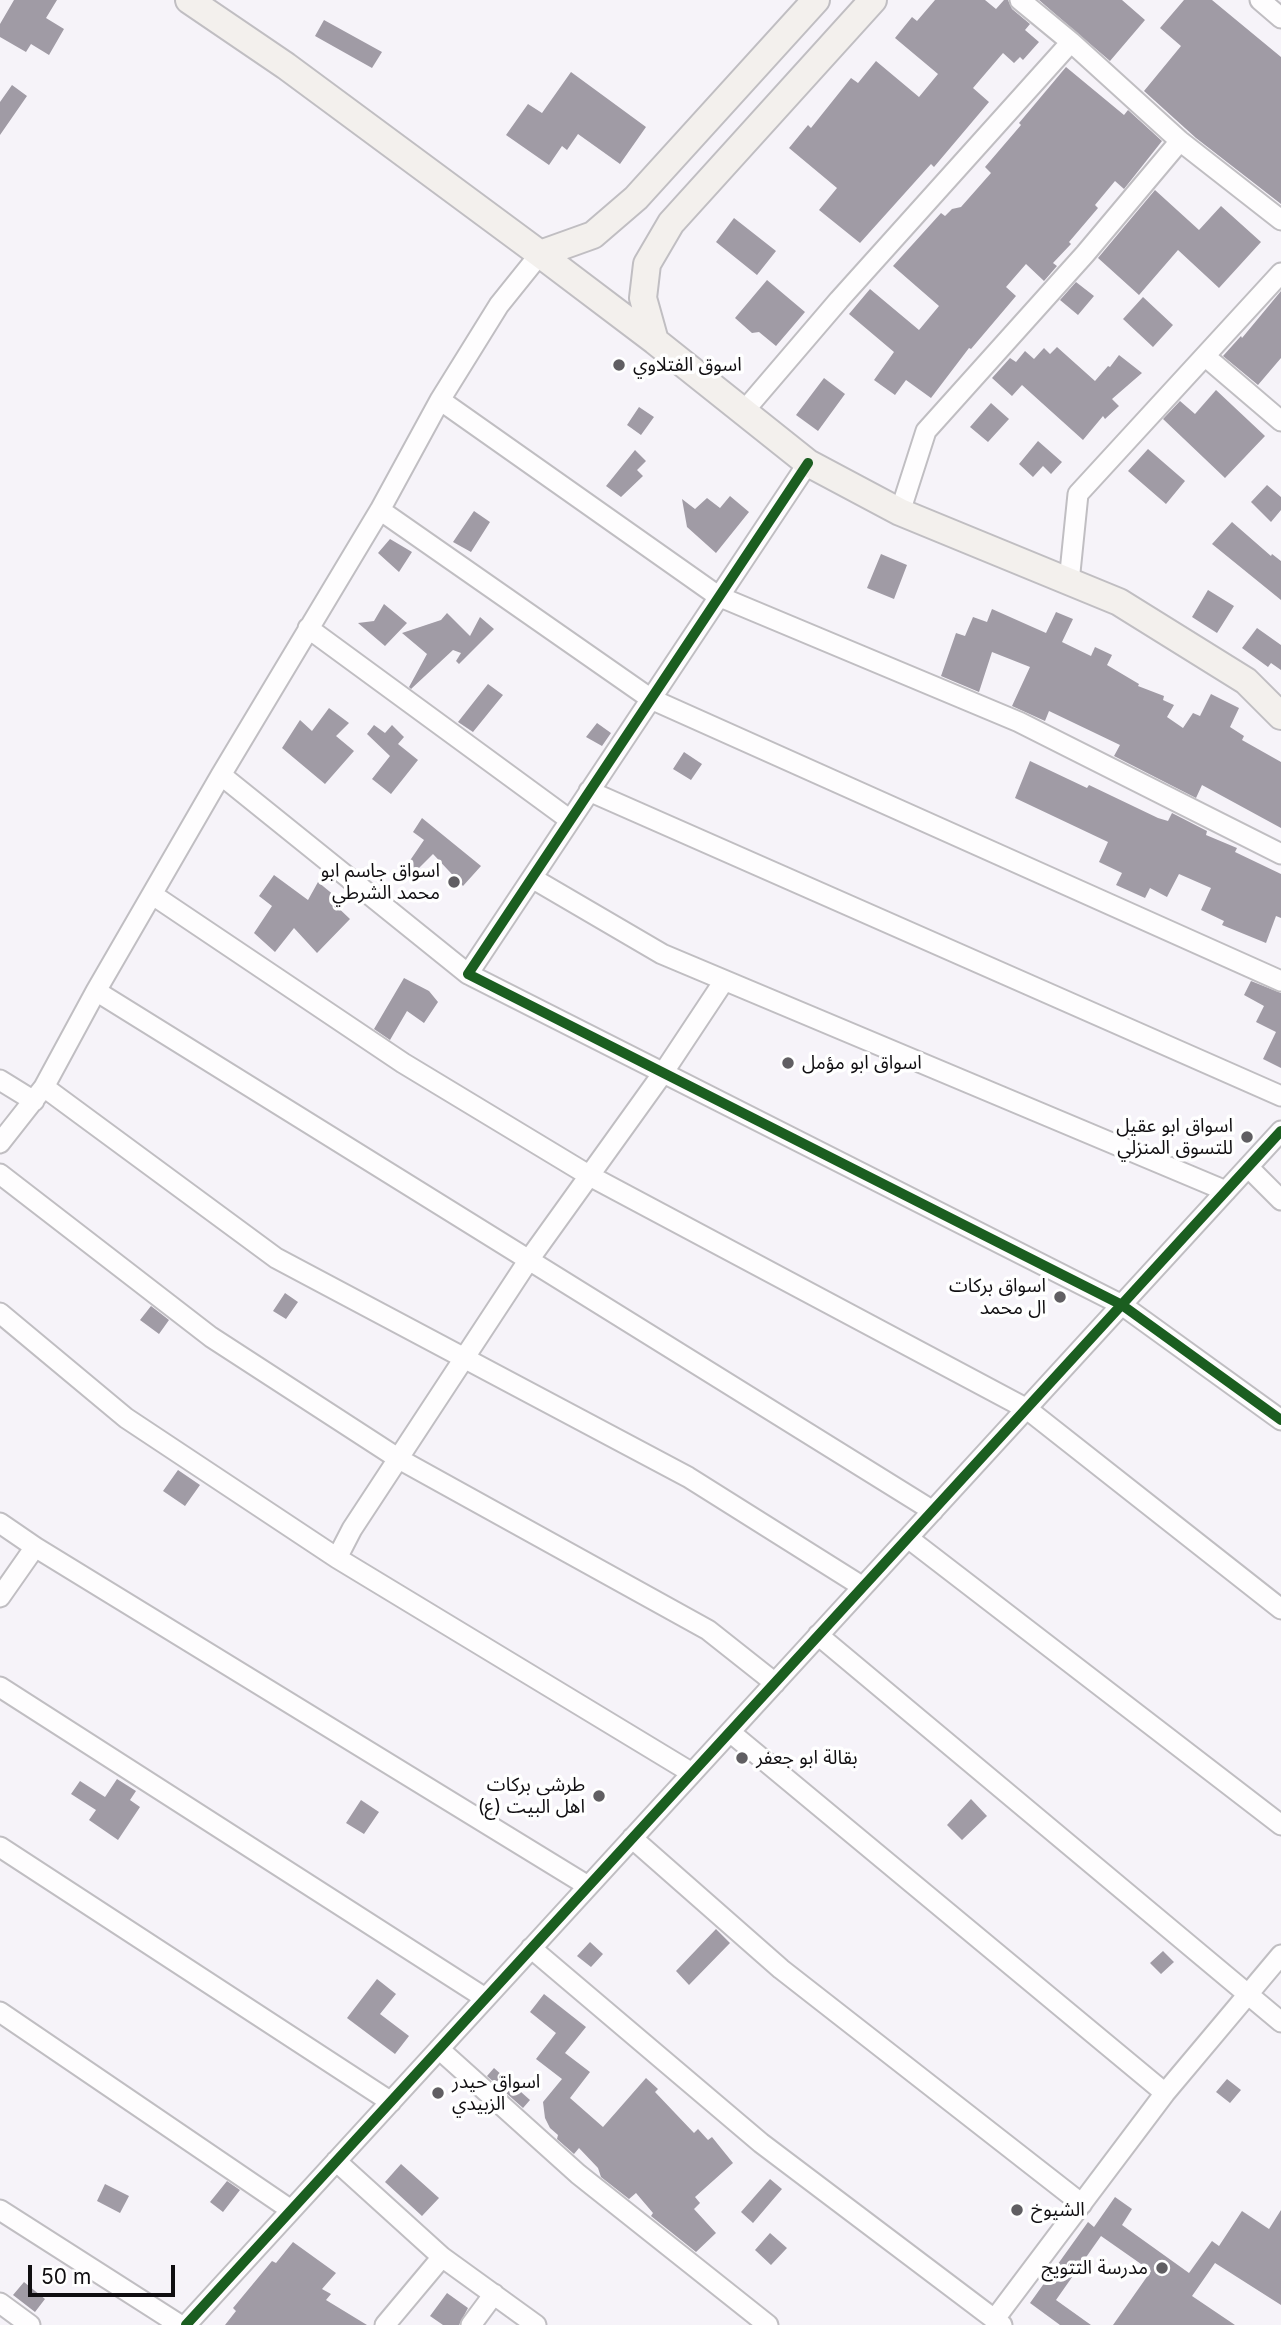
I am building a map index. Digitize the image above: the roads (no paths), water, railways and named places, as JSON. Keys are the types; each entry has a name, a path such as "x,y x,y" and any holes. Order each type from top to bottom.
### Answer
{"street":[{"path":"189,0 286,66 540,254 655,341 808,463 900,512 1119,602 1246,681 1281,716"},
{"path":"0,1143 39,1094 221,775 380,510 440,400 499,305 540,254 593,235 636,198 816,0"},
{"path":"655,341 643,298 647,264 671,223 873,0"},
{"path":"1020,0 1071,42 1180,141 1281,220"},
{"path":"1260,0 1281,18"},
{"path":"744,411 876,258 1071,42"},
{"path":"900,512 926,431 1085,254 1180,141"},
{"path":"636,198 638,212 646,223 658,227 671,223"},
{"path":"1069,582 1078,494 1281,273"},
{"path":"1206,357 1281,421"},
{"path":"440,400 718,596 1019,722 1281,853"},
{"path":"468,974 808,463"},
{"path":"380,510 651,699 1281,982"},
{"path":"308,628 570,820"},
{"path":"221,775 468,974 1122,1305 1281,1420"},
{"path":"589,791 1281,1096"},
{"path":"531,878 662,954 1226,1191"},
{"path":"153,895 403,1063 590,1176 1027,1409 1281,1609"},
{"path":"337,1558 352,1529 528,1261 663,1073 724,981"},
{"path":"96,991 933,1511"},
{"path":"0,1080 39,1094 276,1258 688,1477 863,1587"},
{"path":"186,2325 1281,1131"},
{"path":"1248,1167 1281,1200"},
{"path":"0,1174 211,1337 399,1459 708,1630 775,1683"},
{"path":"0,1313 126,1418 337,1558 692,1773"},
{"path":"0,1523 588,1886"},
{"path":"908,1538 1281,1825"},
{"path":"0,1597 35,1547"},
{"path":"818,1635 1281,2022"},
{"path":"0,1687 485,1998"},
{"path":"730,1732 1165,2093"},
{"path":"632,1839 781,1969 1082,2204"},
{"path":"0,1847 391,2102"},
{"path":"531,1948 761,2143 989,2321 1082,2204 1165,2093 1281,1955"},
{"path":"0,2012 291,2210"},
{"path":"439,2049 578,2174 768,2325"},
{"path":"336,2161 442,2257 536,2325"},
{"path":"0,2210 180,2325"},
{"path":"385,2325 442,2257"},
{"path":"471,2325 494,2294"},
{"path":"0,2303 30,2325"}],"place":[{"name":"اسوق الفتلاوي","path":"619,365"},
{"name":"اسواق جاسم ابو محمد الشرطي","path":"454,882"},
{"name":"اسواق ابو مؤمل","path":"788,1063"},
{"name":"اسواق ابو عقيل للتسوق المنزلي","path":"1247,1137"},
{"name":"اسواق بركات ال محمد","path":"1060,1297"},
{"name":"بقالة ابو جعفر","path":"742,1758"},
{"name":"طرشي بركات اهل البيت (ع)","path":"599,1796"},
{"name":"اسواق حيدر الزبيدي","path":"438,2093"},
{"name":"الشيوخ","path":"1017,2210"},
{"name":"مدرسة التتويج","path":"1162,2268"}]}
